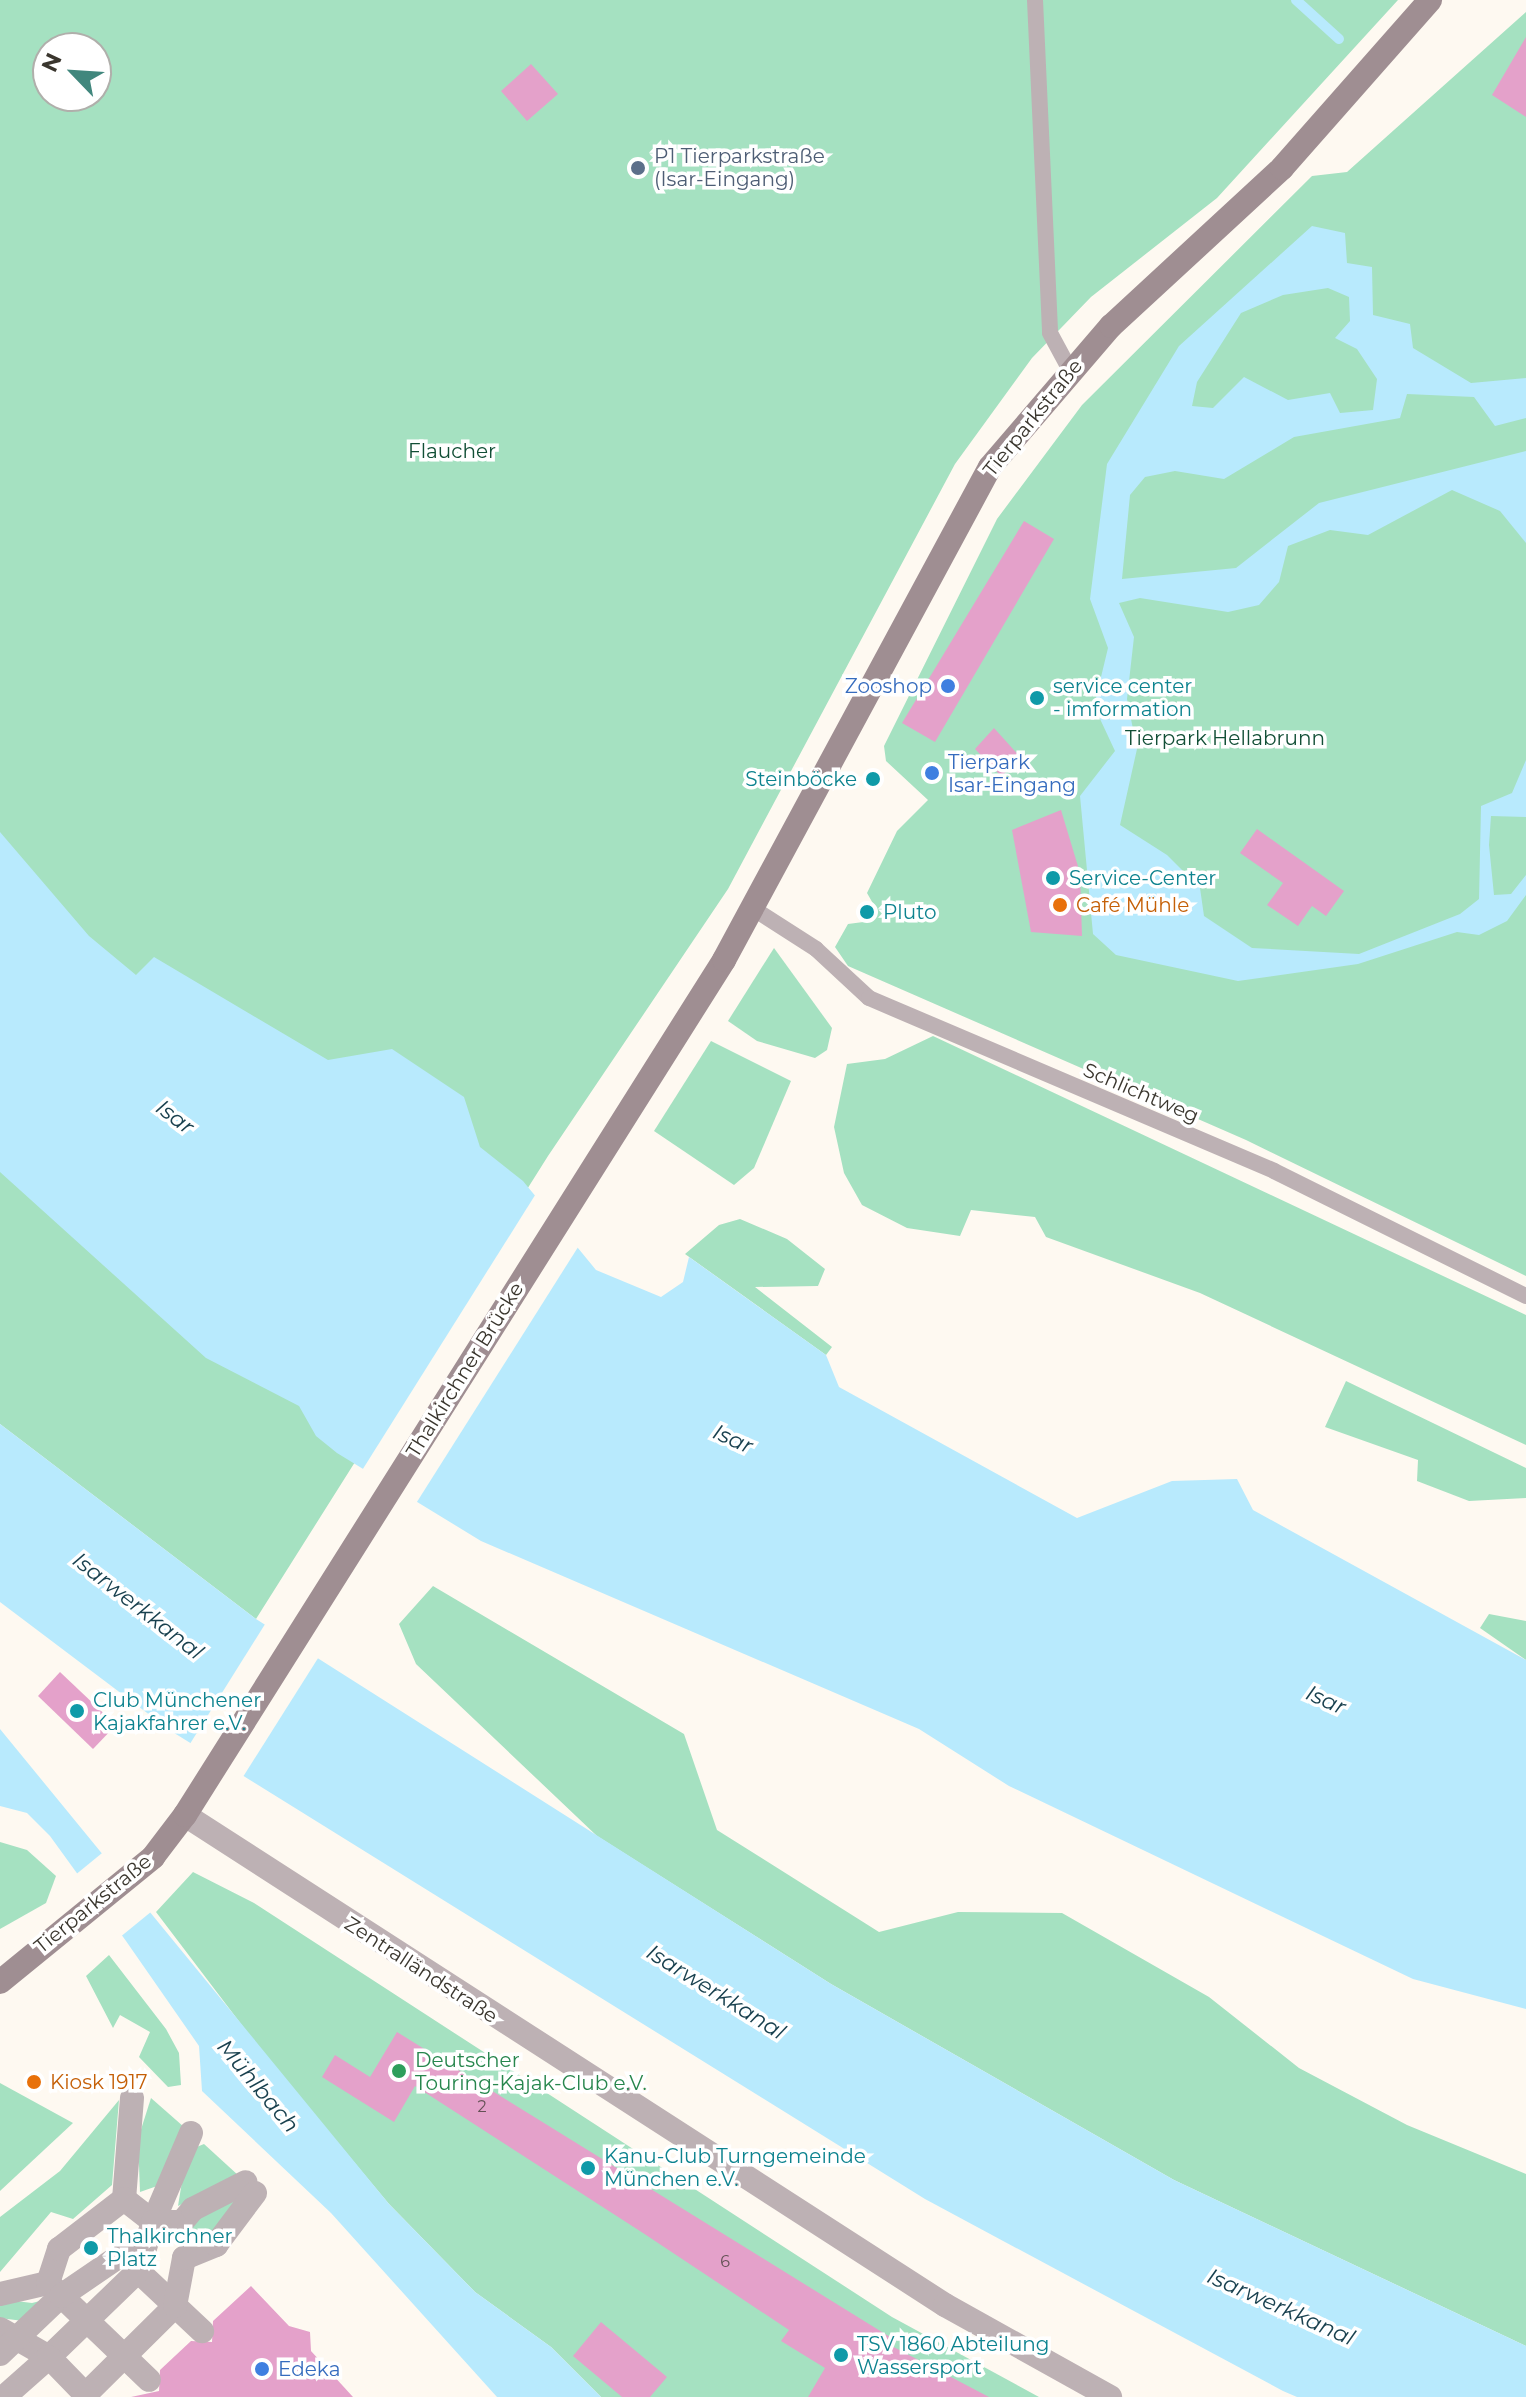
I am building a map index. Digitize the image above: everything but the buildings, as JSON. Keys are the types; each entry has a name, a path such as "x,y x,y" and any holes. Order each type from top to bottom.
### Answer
{"street":[{"name":"Tierparkstraße","path":"724,960 754,909 954,522 1022,424 1070,370 1282,168 1430,0"},
{"name":"Thalkirchner Brücke","path":"207,1780 724,960"},
{"name":"Tierparkstraße","path":"0,1982 153,1857 207,1780"},
{"name":"Zentralländstraße","path":"185,1815 931,2296 1110,2397"},
{"path":"132,2098 124,2199 151,2229"},
{"path":"4,2397 138,2271 151,2229 191,2133"},
{"path":"0,2354 11,2333 55,2289 151,2229 182,2222 193,2209 250,2188 216,2245 184,2258"},
{"path":"55,2289 59,2249 124,2199"},
{"path":"11,2333 49,2357 84,2396 127,2359 175,2306 184,2258 182,2222"},
{"path":"138,2271 202,2331"},
{"path":"0,2294 55,2289 149,2380"}],"lane":[{"path":"1035,0 1050,333 1070,370"},
{"name":"Schlichtweg","path":"754,909 816,949 869,998 1274,1171 1526,1296"}],"green space":[{"name":"Flaucher","path":"0,0 1398,0 1217,198 1091,297 1032,358 955,464 728,889 548,1156 256,1619 0,1424"},
{"name":"Tierpark Hellabrunn","path":"1526,12 1526,1276 1246,1140 848,966 835,947 848,924 871,921 875,907 867,893 897,831 928,800 886,761 884,746 997,519 1082,405 1312,176 1347,172"},
{"path":"774,948 832,1028 827,1050 815,1058 757,1041 728,1021"},
{"path":"933,1036 1526,1315 1526,1445 1200,1293 1046,1237 1035,1217 971,1210 960,1236 907,1228 862,1205 844,1173 834,1127 847,1064 885,1059"},
{"path":"711,1041 791,1081 754,1168 734,1185 654,1131"},
{"path":"740,1219 787,1239 825,1269 818,1286 755,1287 832,1347 826,1355 685,1254 719,1225"},
{"path":"1346,1381 1526,1468 1526,1498 1469,1501 1417,1481 1418,1460 1325,1427"},
{"path":"433,1586 684,1734 717,1830 879,1932 958,1912 1062,1913 1209,1997 1299,2068 1407,2125 1526,2174 1526,2346 1174,2180 831,1984 597,1836 416,1664 399,1624"},
{"path":"1489,1614 1526,1621 1526,1660 1480,1628"},
{"path":"0,1842 27,1850 56,1876 46,1903 0,1929"},
{"path":"193,1872 254,1903 892,2317 1039,2397 601,2397 551,2347 475,2292 389,2204 263,2053 156,1912"},
{"path":"109,1955 166,2029 179,2053 181,2085 168,2087 139,2057 150,2032 120,2015 113,2028 86,1976"},
{"path":"0,2083 73,2123 0,2191"},
{"path":"151,2098 184,2127 160,2185 140,2192 138,2139"},
{"path":"119,2100 112,2185 73,2219 51,2212 0,2272 0,2217 60,2171"},
{"path":"204,2144 239,2176 178,2206 187,2151"},
{"path":"238,2199 209,2240 187,2240 197,2212"},
{"path":"0,2299 40,2301 23,2321 0,2318"}],"water":[{"path":"1312,226 1345,233 1347,263 1372,267 1373,315 1410,324 1413,348 1471,383 1526,378 1526,418 1495,426 1474,397 1407,394 1400,418 1294,437 1224,479 1175,471 1145,477 1130,495 1122,579 1236,568 1319,503 1526,451 1526,543 1500,511 1452,490 1368,535 1330,530 1288,546 1279,582 1259,605 1228,612 1140,598 1119,603 1134,637 1127,699 1137,749 1120,825 1167,855 1200,888 1204,916 1252,948 1359,954 1460,914 1479,899 1481,806 1512,793 1526,760 1526,817 1491,816 1489,845 1494,895 1511,894 1526,875 1526,895 1507,921 1479,935 1457,932 1358,964 1238,981 1116,955 1093,934 1080,796 1115,751 1094,706 1108,648 1090,599 1107,464 1179,346","holes":["1328,288 1349,297 1350,321 1335,338 1357,349 1377,379 1373,410 1340,413 1330,393 1288,400 1244,377 1213,408 1192,406 1197,382 1241,313 1283,295"]},
{"name":"Isar","path":"0,832 89,936 136,975 154,957 328,1060 392,1049 464,1097 480,1147 523,1181 596,1270 661,1297 683,1282 689,1257 826,1355 839,1387 1077,1518 1172,1481 1237,1479 1253,1510 1526,1660 1526,2009 1413,1979 1009,1786 919,1729 481,1541 337,1453 316,1436 299,1406 206,1358 0,1172"},
{"name":"Isarwerkkanal","path":"0,1424 256,1619 831,1984 1174,2180 1526,2346 1526,2397 1297,2397 1283,2391 925,2199 171,1731 0,1602"},
{"name":"Mühlbach","path":"0,1729 389,2204 475,2292 551,2347 601,2397 497,2397 331,2213 202,2091 199,2046 126,1941 50,1836 27,1813 0,1806"}],"pier":[{"path":"537,1192 580,1244 415,1505 361,1472"},
{"path":"267,1621 320,1655 241,1780 188,1747"},
{"path":"107,1849 157,1907 119,1938 74,1876"}],"waterway":[{"path":"1296,0 1339,39"}],"place":[{"name":"P1 Tierparkstraße (Isar-Eingang)","path":"638,168"},
{"name":"Zooshop","path":"948,686"},
{"name":"service center - imformation","path":"1037,698"},
{"name":"Tierpark Isar-Eingang","path":"932,773"},
{"name":"Steinböcke","path":"873,779"},
{"name":"Service-Center","path":"1053,878"},
{"name":"Café Mühle","path":"1060,905"},
{"name":"Pluto","path":"867,912"},
{"name":"Club Münchener Kajakfahrer e.V.","path":"77,1711"},
{"name":"Deutscher Touring-Kajak-Club e.V.","path":"399,2071"},
{"name":"Kiosk 1917","path":"34,2082"},
{"name":"Kanu-Club Turngemeinde München e.V.","path":"588,2168"},
{"name":"Thalkirchner Platz","path":"91,2248"},
{"name":"TSV 1860 Abteilung Wassersport","path":"841,2355"},
{"name":"Edeka","path":"262,2369"}]}
